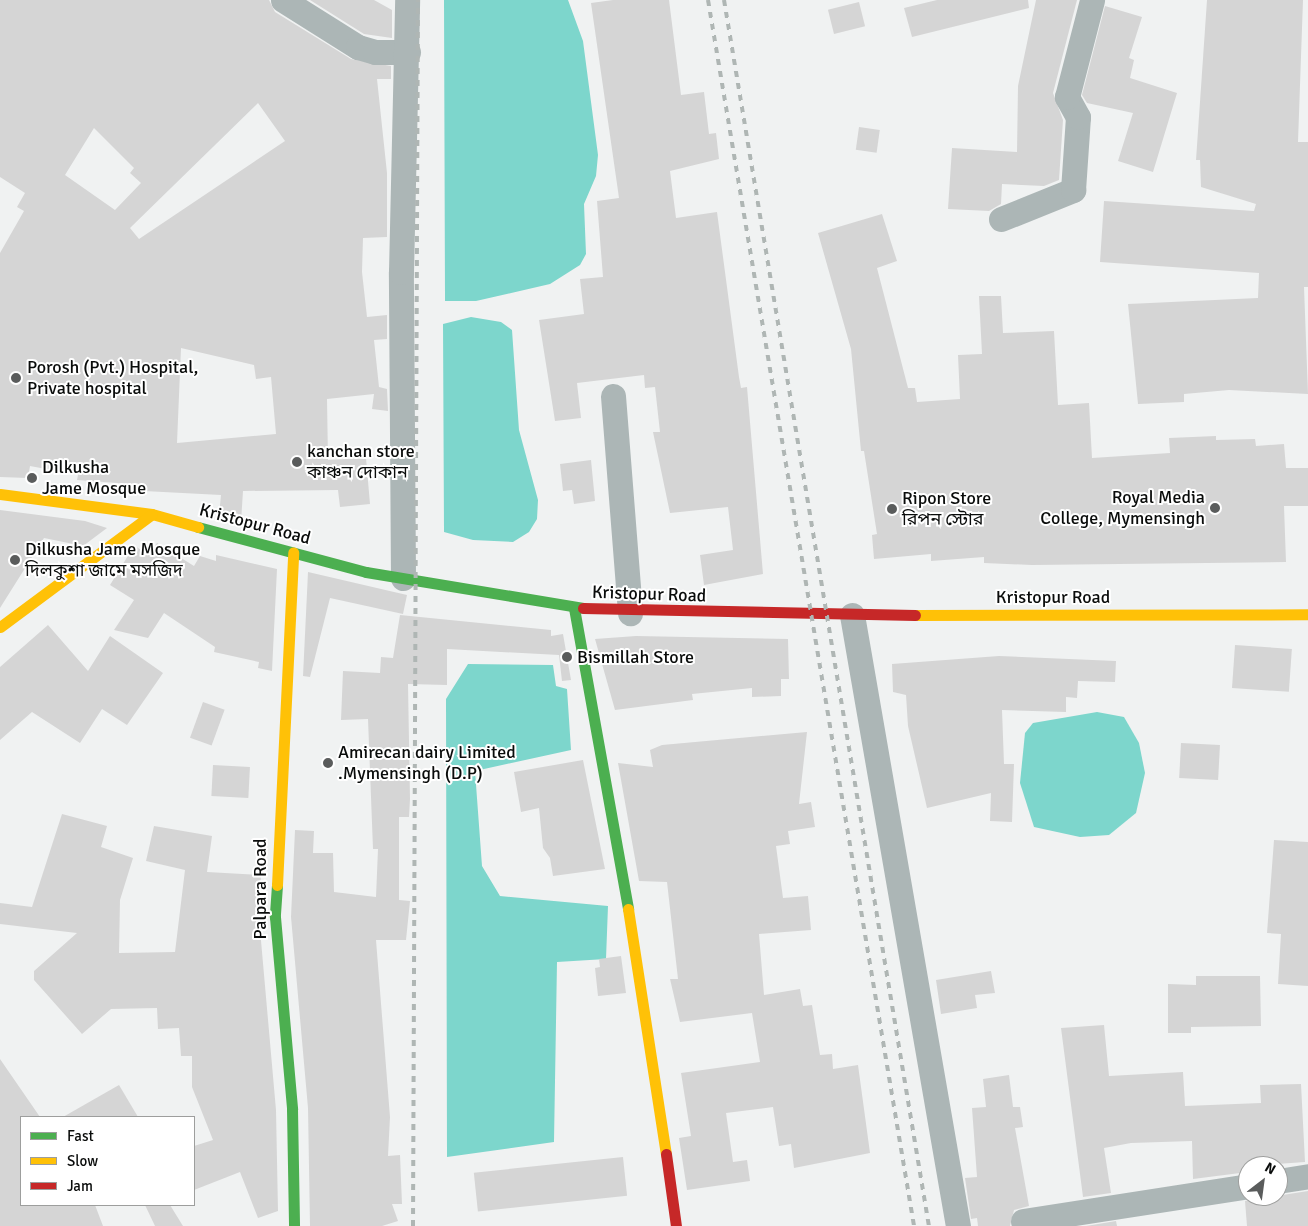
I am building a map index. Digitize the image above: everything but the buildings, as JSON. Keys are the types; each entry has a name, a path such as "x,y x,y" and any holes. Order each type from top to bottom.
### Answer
{"street":[{"path":"283,0 358,47 375,52 408,52"},
{"path":"403,578 400,272 408,52 407,0"},
{"path":"1001,219 1073,190 1078,117 1067,97 1092,0"},
{"path":"613,396 630,613"},
{"name":"Kristopur Road","path":"0,494 152,514 294,552 403,578 574,608 630,613 852,615 1308,614"},
{"path":"0,627 152,514"},
{"name":"Palpara Road","path":"294,552 275,917 292,1109 294,1226"},
{"path":"574,608 636,951 676,1226"},
{"path":"852,615 958,1226"},
{"path":"1288,1179 1308,1176"},
{"path":"1023,1221 1238,1188"}],"water":[{"path":"444,0 568,0 583,41 598,155 596,176 584,204 586,254 580,265 550,284 476,301 445,301"},
{"path":"471,317 501,322 512,330 519,430 538,500 537,519 529,532 513,542 473,540 444,532 443,324"},
{"path":"468,664 553,665 556,686 567,689 571,750 475,771 482,866 500,896 608,906 606,959 557,962 554,1142 447,1157 446,699"},
{"path":"1097,712 1124,717 1139,743 1145,773 1136,813 1109,835 1080,837 1034,827 1020,783 1025,733 1033,723"}],"railway":[{"path":"413,1226 418,0"},
{"path":"708,0 914,1226"},
{"path":"724,0 929,1226"}],"traffic: fast":[{"path":"198,527 366,572 583,608"},
{"path":"574,608 628,909"},
{"path":"277,885 275,917 292,1109 294,1226"}],"traffic: slow":[{"path":"0,494 152,514 198,527"},
{"path":"0,627 152,514"},
{"path":"277,885 293,552"},
{"path":"915,615 1308,614"},
{"path":"628,909 666,1154"}],"traffic: jam":[{"path":"583,608 915,615"},
{"path":"666,1154 676,1226"}],"place":[{"name":"Porosh (Pvt.) Hospital, Private hospital","path":"16,378"},
{"name":"kanchan store কাঞ্চন দোকান","path":"297,462"},
{"name":"Dilkusha Jame Mosque","path":"32,478"},
{"name":"Royal Media College, Mymensingh","path":"1215,508"},
{"name":"Ripon Store রিপন স্টোর","path":"892,509"},
{"name":"Dilkusha Jame Mosque দিলকুশা জামে মসজিদ","path":"15,560"},
{"name":"Bismillah Store","path":"567,657"},
{"name":"Amirecan dairy Limited .Mymensingh (D.P)","path":"328,763"}]}
